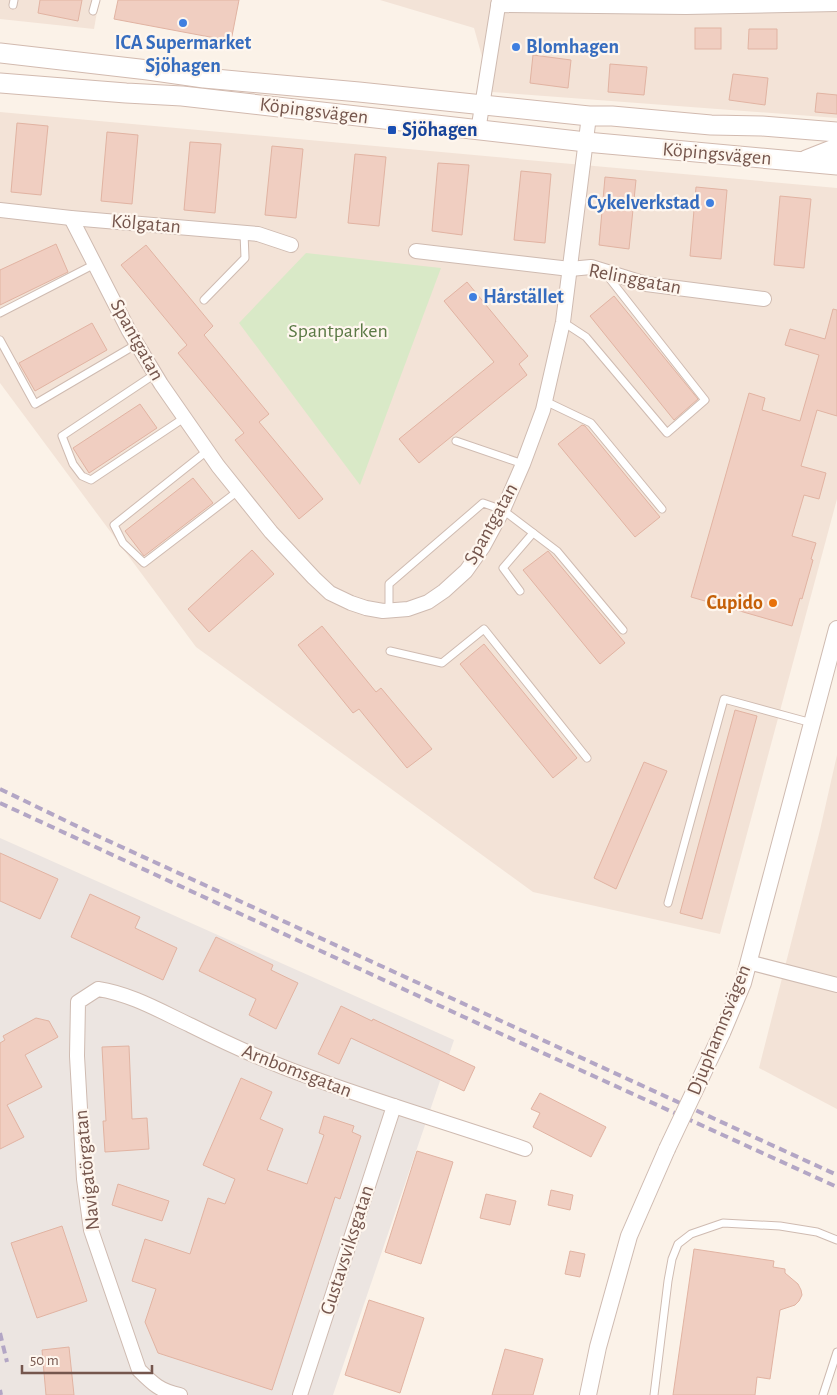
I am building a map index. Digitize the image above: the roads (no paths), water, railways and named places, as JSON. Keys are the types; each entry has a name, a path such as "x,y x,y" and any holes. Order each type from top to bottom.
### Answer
{"main road":[{"name":"Köpingsvägen","path":"0,53 214,79 590,116 837,132"},
{"name":"Köpingsvägen","path":"0,83 182,96 263,104 478,131 837,165"},
{"path":"803,162 834,149 837,150"}],"street":[{"path":"478,131 498,3 686,7 837,4"},
{"name":"Spantgatan","path":"71,218 137,344 155,374 207,451 271,532 330,593 350,603 366,608 384,611 408,609 428,602 444,591 466,571 483,546 503,510 523,464 545,401 564,322 590,116"},
{"name":"Kölgatan","path":"0,210 71,218 244,232 258,234 291,245"},
{"name":"Relinggatan","path":"416,251 570,269 591,267 646,284 764,299"},
{"name":"Djuphamnsvägen","path":"588,1395 598,1347 630,1236 667,1149 722,1033 743,983 837,628"},
{"path":"748,962 837,984"},
{"name":"Arnbomsgatan","path":"78,1002 98,989 114,991 140,1001 214,1038 283,1067 349,1091 525,1149"},
{"name":"Navigatörgatan","path":"78,1002 77,1056 84,1179 91,1230 139,1370 154,1386 180,1395"},
{"name":"Gustavsviksgatan","path":"300,1395 394,1106"}],"lane":[{"path":"93,12 96,0"},
{"path":"204,300 245,258 244,232"},
{"path":"0,313 95,264"},
{"path":"564,322 586,337 667,434 706,400 604,271"},
{"path":"0,340 35,404 137,344"},
{"path":"155,374 62,436 73,464 82,476 91,480 184,418"},
{"path":"545,401 591,422 662,509"},
{"path":"456,441 523,464"},
{"path":"207,451 114,525 123,543 144,563 238,491"},
{"path":"389,610 389,584 483,503 503,510 557,551 623,630"},
{"path":"520,591 503,568 533,533"},
{"path":"390,651 442,663 484,629 587,758"},
{"path":"668,903 724,700 812,724"},
{"path":"654,1395 668,1281 672,1259 678,1244 691,1234 724,1223 780,1226 817,1232 837,1240"},
{"path":"823,1395 837,1352"}],"railway":[{"path":"0,789 89,832 837,1175"},
{"path":"0,803 837,1187"},
{"path":"0,1333 7,1362"},
{"path":"0,1390 1,1395"}],"place":[{"name":"ICA Supermarket Sjöhagen","path":"183,23"},
{"name":"Blomhagen","path":"516,47"},
{"name":"Sjöhagen","path":"392,130"},
{"name":"Cykelverkstad","path":"710,203"},
{"name":"Hårstället","path":"473,297"},
{"name":"Cupido","path":"773,603"}],"park label":[{"name":"Spantparken","path":"338,331"}]}
